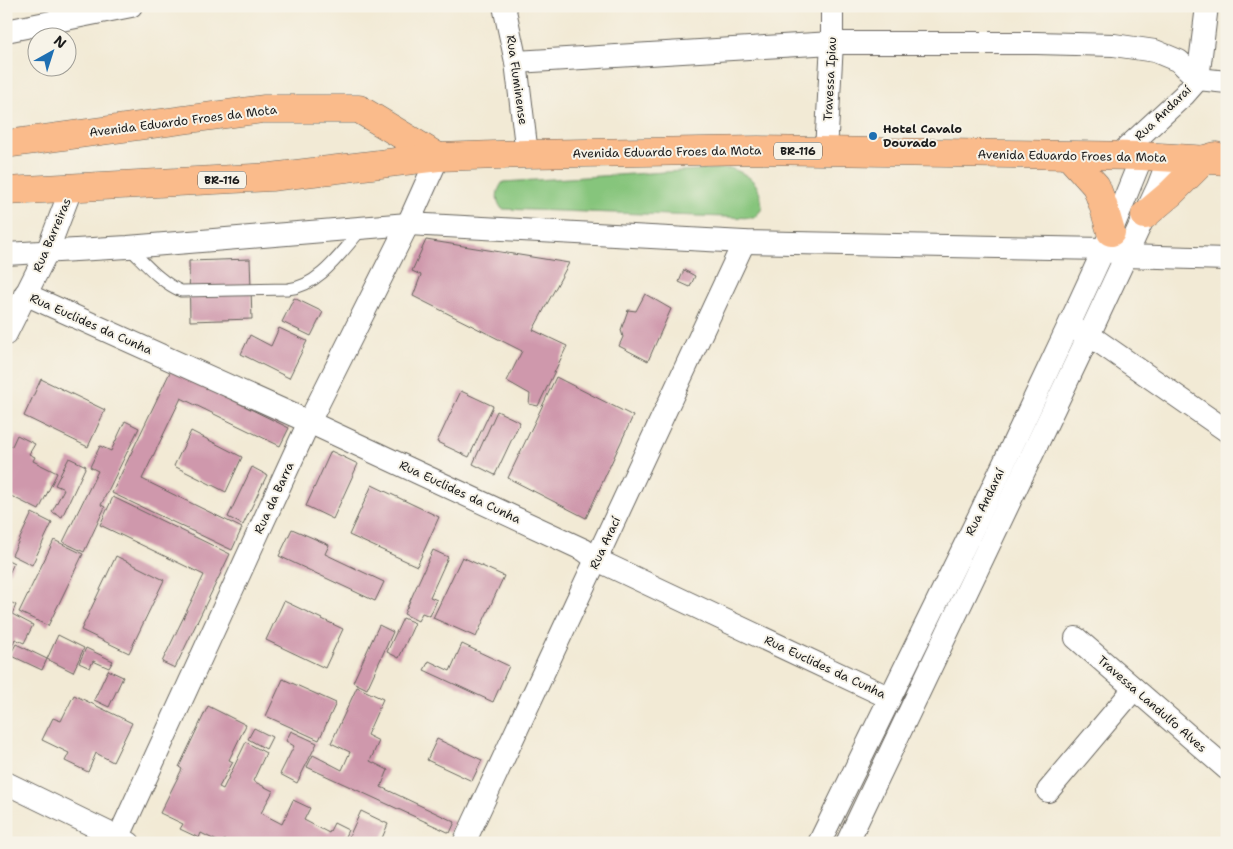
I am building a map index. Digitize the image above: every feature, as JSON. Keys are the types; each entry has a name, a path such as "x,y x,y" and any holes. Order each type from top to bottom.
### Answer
{"highway":[{"name":"Avenida Eduardo Froes da Mota","path":"6,144 263,109 359,109 438,157"},
{"name":"Avenida Eduardo Froes da Mota","path":"6,191 271,177 438,157 527,154 758,150 1169,158 1220,157"},
{"path":"1069,156 1096,186 1113,246"},
{"path":"1144,215 1220,157"}],"street":[{"path":"6,31 40,15 131,6"},
{"name":"Rua Fluminense","path":"504,6 516,62 527,154"},
{"name":"Travessa Ipiau","path":"826,151 832,43 832,6"},
{"name":"Rua Andaraí","path":"847,843 1089,335 1113,246 1130,156 1198,79 1207,6"},
{"path":"516,62 832,43 1114,45 1155,52 1179,61 1198,79 1227,82"},
{"name":"Rua da Barra","path":"121,841 309,422 408,224 438,157"},
{"name":"Rua Andaraí","path":"819,843 1068,327 1113,246 1144,215 1158,187 1169,158"},
{"name":"Rua Barreiras","path":"6,334 47,252 71,189"},
{"path":"6,254 128,247 408,224 744,242 1113,246 1227,259"},
{"name":"Rua Arací","path":"464,843 744,242"},
{"name":"Rua Euclides da Cunha","path":"25,294 309,422 584,550 597,560 890,698"},
{"path":"1068,327 1089,335 1227,432"},
{"name":"Travessa Landulfo Alves","path":"1076,638 1227,769"},
{"path":"1048,791 1134,689"},
{"path":"6,783 121,841"}],"lane":[{"path":"128,247 170,286 182,291 296,288 315,278 329,267 362,228"}],"green space":[{"path":"730,168 745,174 758,188 762,209 754,218 502,209 497,199 503,182"}],"building":[{"path":"426,240 569,263 533,330 567,346 538,406 529,404 530,394 507,381 522,351 413,296 421,275 412,271"},
{"path":"250,259 252,319 190,321 189,261"},
{"path":"684,270 695,276 690,287 679,282"},
{"path":"645,294 671,309 648,361 619,346 623,337 621,330 628,310 636,311"},
{"path":"294,298 323,312 311,336 282,322"},
{"path":"279,328 307,341 289,378 241,354 250,335 271,346"},
{"path":"171,370 289,428 280,446 181,398 142,479 242,528 232,550 112,493"},
{"path":"556,377 633,416 586,518 508,478"},
{"path":"41,379 105,410 88,447 24,416"},
{"path":"461,391 493,406 469,457 437,442"},
{"path":"497,411 520,422 495,475 473,464"},
{"path":"125,421 139,428 101,505 105,507 84,552 63,542 98,471 90,467 100,446 111,451"},
{"path":"191,431 242,457 226,492 174,466"},
{"path":"17,435 35,444 29,454 35,457 33,461 57,473 39,510 9,495 6,501 6,443 12,446"},
{"path":"331,451 358,464 333,519 306,506"},
{"path":"69,458 86,466 62,517 52,512 64,489 55,485"},
{"path":"252,467 267,475 243,525 228,517"},
{"path":"372,485 439,517 417,566 349,535"},
{"path":"113,497 230,554 175,668 162,662 204,575 100,525"},
{"path":"32,513 52,523 32,565 12,555"},
{"path":"292,529 329,545 325,554 384,582 375,601 279,556"},
{"path":"54,540 83,554 48,626 19,612"},
{"path":"433,550 448,557 430,597 437,600 430,616 422,613 418,621 404,614"},
{"path":"116,556 164,580 129,653 81,630"},
{"path":"462,557 504,576 476,637 433,618"},
{"path":"6,559 14,563 6,580"},
{"path":"6,600 16,605 12,614 33,625 24,643 15,639 11,649 6,646"},
{"path":"284,601 343,629 325,668 266,640"},
{"path":"403,618 415,623 399,658 387,652"},
{"path":"379,625 393,632 367,689 353,682"},
{"path":"58,635 84,648 73,672 47,659"},
{"path":"16,644 47,659 42,670 10,655"},
{"path":"462,644 509,666 493,702 424,670 429,661 450,671"},
{"path":"86,648 113,661 109,668 93,661 90,668 79,663"},
{"path":"108,670 123,677 109,707 94,700"},
{"path":"283,679 336,703 319,740 266,716"},
{"path":"357,687 383,699 367,735 379,741 370,761 388,770 381,787 455,822 450,833 307,767 313,755 342,770 350,752 331,743"},
{"path":"74,695 132,723 113,762 96,753 88,772 65,761 69,753 42,740 53,718 61,721"},
{"path":"208,706 246,725 229,760 233,762 219,787 223,789 246,742 266,753 253,781 273,791 261,813 282,824 293,800 310,808 304,820 329,833 334,823 348,830 342,843 230,843 224,840 221,843 201,833 199,838 180,829 183,824 160,813 182,769 179,767"},
{"path":"254,728 272,737 266,749 248,739"},
{"path":"291,731 317,743 297,783 280,774 294,746 286,741"},
{"path":"437,739 482,760 472,781 427,760"},
{"path":"361,811 388,824 380,843 346,843"}],"place":[{"name":"Hotel Cavalo Dourado","path":"873,136"}]}
